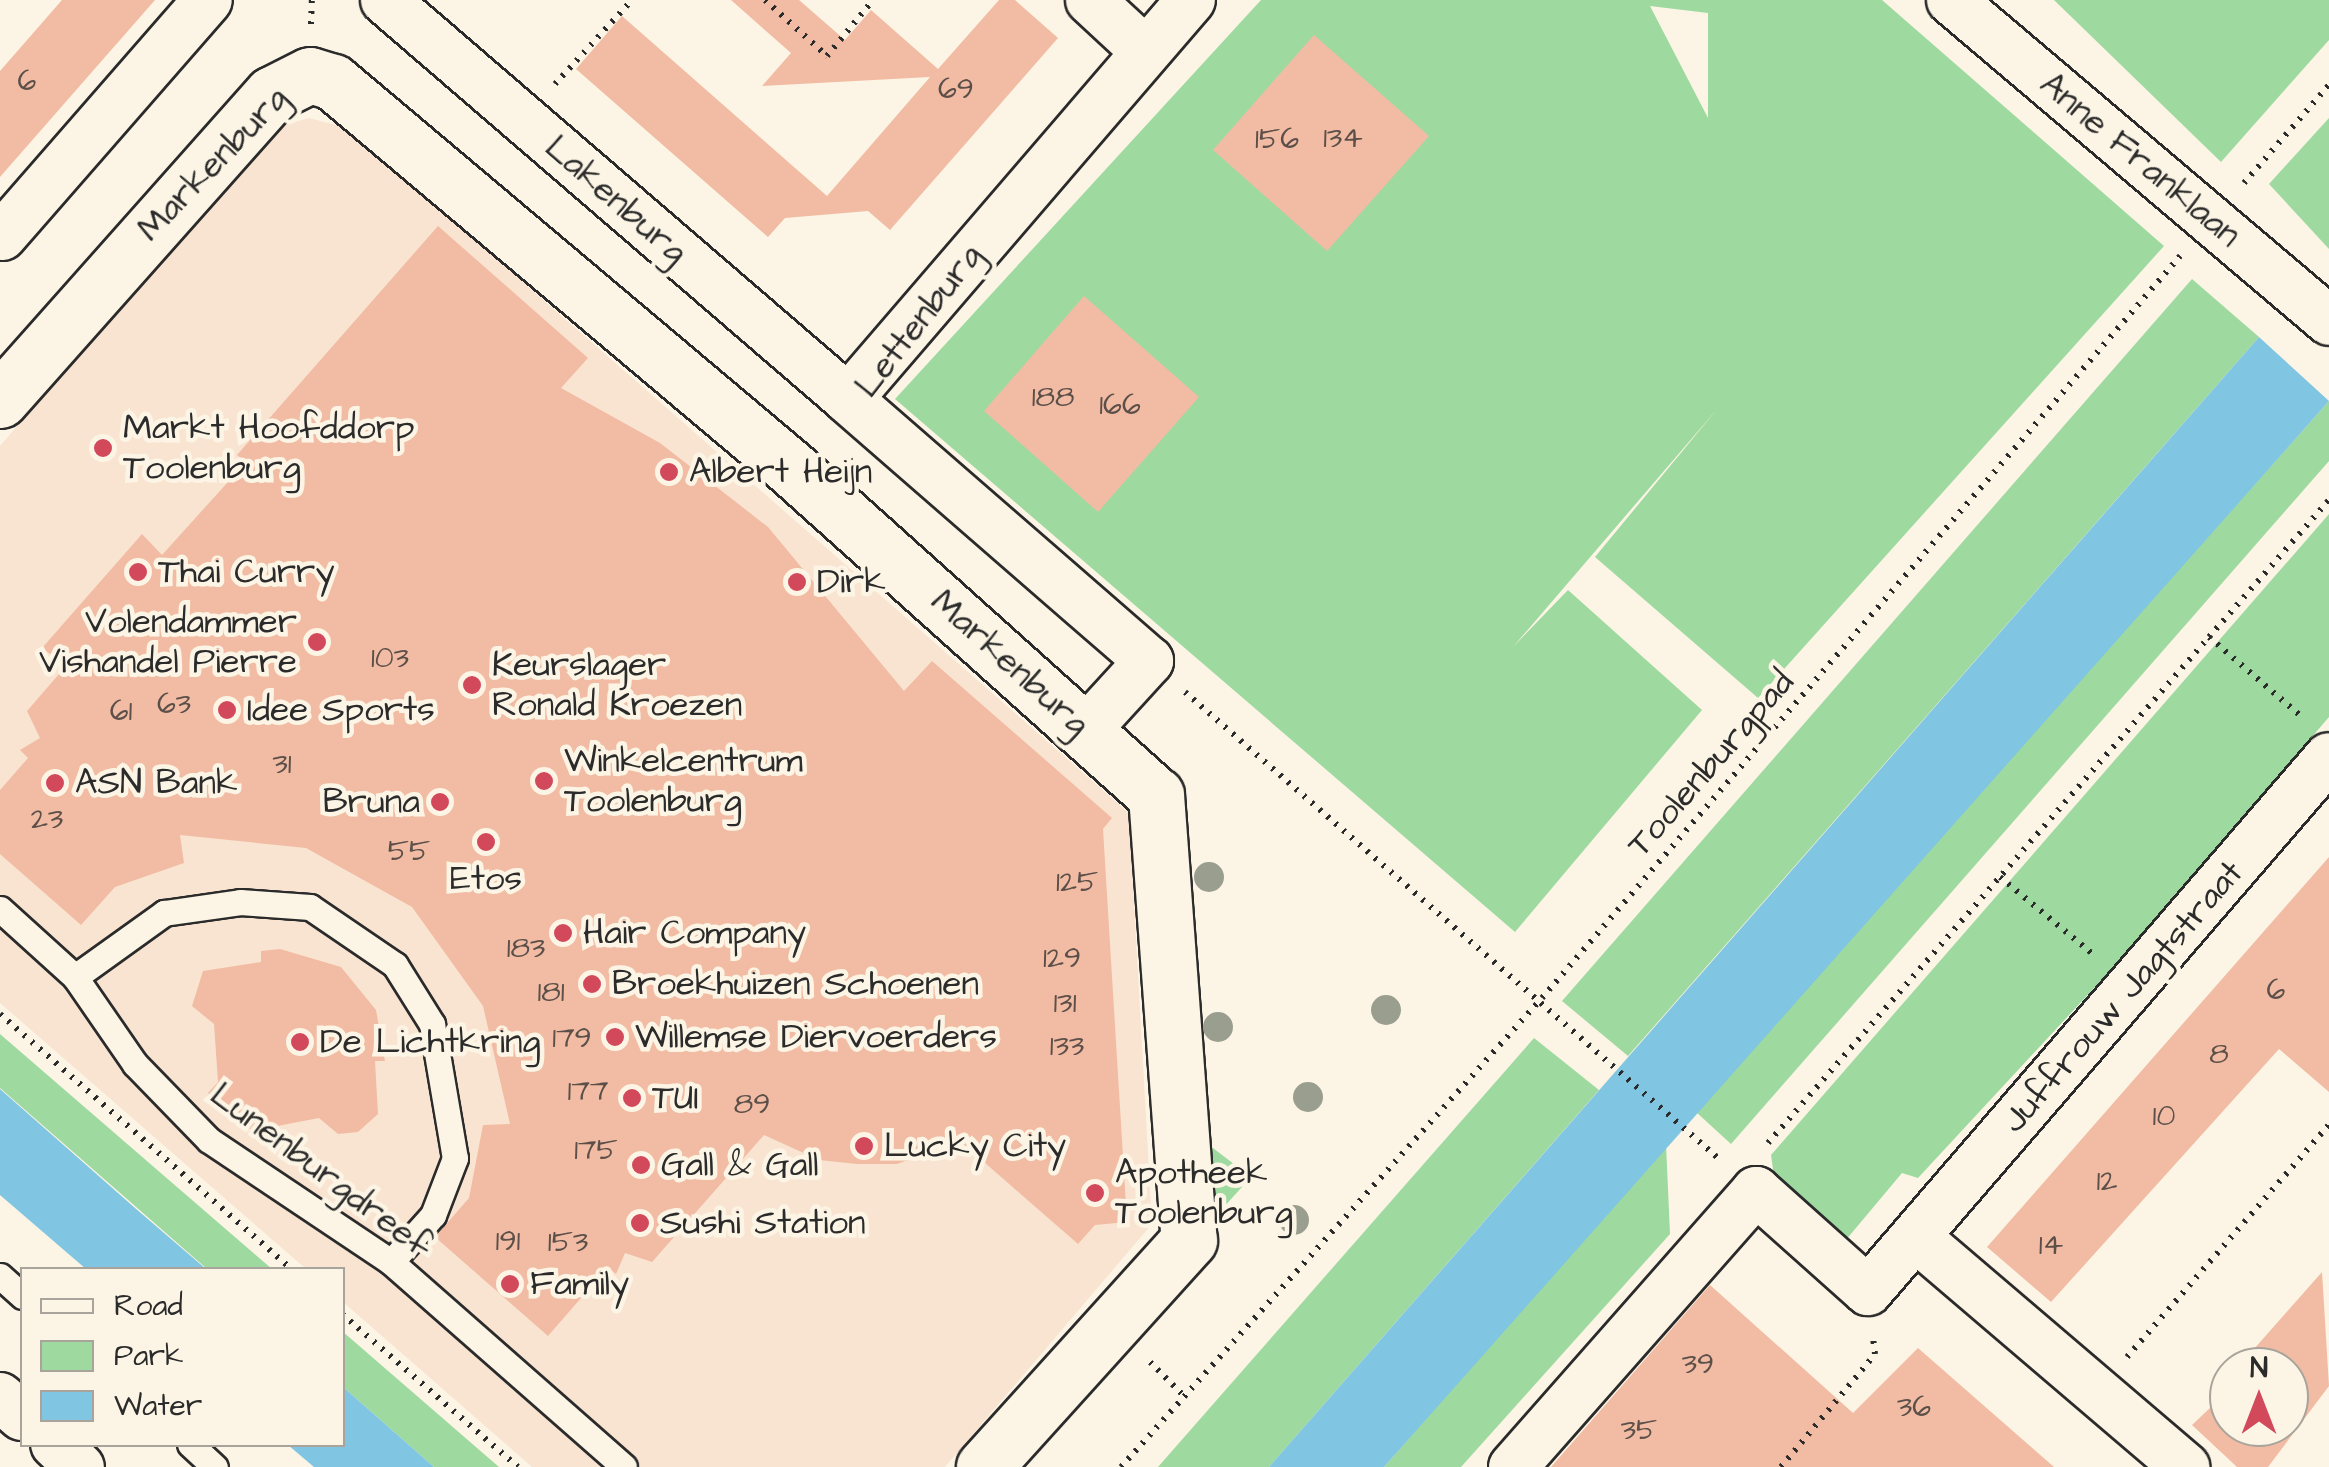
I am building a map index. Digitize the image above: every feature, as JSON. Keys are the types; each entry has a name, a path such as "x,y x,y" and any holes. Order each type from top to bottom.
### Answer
{"street":[{"path":"2,236 208,0"},
{"name":"Lakenburg","path":"385,0 848,398"},
{"path":"1090,0 1144,50"},
{"name":"Lettenburg","path":"1149,660 848,398 1191,0"},
{"name":"Anne Franklaan","path":"1951,0 2329,321"},
{"name":"Markenburg","path":"0,400 272,94 310,76 333,82 791,468 1156,795 1188,1240 984,1467"},
{"path":"1085,731 1149,660"},
{"name":"Juffrouw Jagtstraat","path":"1868,1292 2132,986 2322,742"},
{"path":"1514,1467 1756,1192 1868,1292"},
{"path":"1916,1238 2185,1467"},
{"path":"0,1397 20,1414"},
{"path":"57,1447 80,1467"}],"lane":[{"path":"75,977 164,913 240,902 310,907 395,965 432,1024 455,1158 433,1215 391,1262"},
{"name":"Lunenburgdreef","path":"0,909 75,977 134,1064 209,1140 391,1262 624,1467"},
{"path":"0,1276 20,1294"},
{"path":"193,1447 215,1467"}],"path":[{"path":"522,119 632,0"},
{"path":"765,0 826,56 873,0"},
{"name":"Toolenburgpad","path":"1121,1467 1542,998 2329,86"},
{"path":"1756,1192 1760,1152 2329,500"},
{"path":"2209,637 2322,742"},
{"path":"1149,660 1542,998 1706,1148"},
{"path":"2000,877 2132,986"},
{"path":"0,1014 289,1267"},
{"path":"2096,1392 2329,1125"},
{"path":"1787,1465 1875,1354 1868,1292"},
{"path":"345,1317 518,1467"}],"shaded area":[{"name":"Winkelcentrum Toolenburg","path":"309,118 347,128 1129,813 1152,1224 945,1467 532,1467 345,1304 345,1267 304,1267 0,1003 0,446 273,128"}],"green space":[{"path":"1261,0 1882,0 2164,246 1758,698 1595,557 1718,408 1513,647 1568,590 1702,710 1515,932 895,399","holes":["1650,6 1708,13 1708,118"]},
{"path":"2054,0 2329,0 2329,40 2221,162"},
{"path":"2329,118 2329,249 2269,184"},
{"path":"2192,279 2259,337 1628,1056 1562,1001"},
{"path":"2329,401 2329,461 1731,1144 1695,1111"},
{"path":"2329,514 2329,717 2120,960 1918,1178 1902,1173 1845,1241 1775,1183 1771,1155"},
{"path":"0,1034 270,1267 205,1267 0,1088"},
{"path":"1534,1038 1599,1090 1269,1467 1158,1467"},
{"path":"1666,1144 1670,1234 1461,1467 1384,1467"},
{"path":"1209,1145 1251,1177 1214,1218"},
{"path":"345,1334 499,1467 434,1467 345,1389"}],"water":[{"path":"2259,337 2329,401 1384,1467 1269,1467"},
{"path":"0,1089 204,1267 84,1267 0,1195"},
{"path":"345,1389 434,1467 314,1467 290,1447 345,1447"}],"building":[{"path":"62,0 155,0 0,177 0,71"},
{"path":"731,0 799,0 845,40 871,10 938,69 999,0 1015,0 1058,38 890,230 868,211 785,218 768,237 576,69 622,16 827,196 930,77 762,86 791,53"},
{"path":"1314,35 1429,136 1327,251 1213,150"},
{"name":"Winkelcentrum Toolenburg","path":"438,226 588,358 561,388 660,443 768,527 904,691 932,661 1112,818 1103,829 1127,1222 1095,1225 1078,1244 960,1141 897,1164 857,1164 819,1160 764,1135 652,1262 625,1253 616,1274 608,1267 548,1336 435,1237 469,1198 483,1125 510,1124 483,1006 412,907 306,848 180,835 184,863 115,887 81,925 0,854 0,790 28,758 20,750 40,738 27,711 66,666 42,648 142,534 162,555 246,462 237,455"},
{"path":"1084,296 1199,397 1098,512 984,411"},
{"path":"2329,857 2329,1092 2279,1049 2051,1302 1987,1247"},
{"name":"De Lichtkring","path":"280,949 341,967 376,1010 385,1061 375,1061 378,1114 358,1132 338,1134 319,1118 252,1131 208,1093 218,1082 214,1024 192,1006 203,971 261,962 261,951"},
{"path":"2322,1272 2329,1386 2309,1413 2309,1347 2256,1347"},
{"path":"1710,1285 1853,1413 1918,1348 2054,1467 1551,1467"},
{"path":"2209,1409 2209,1441 2192,1425"},
{"path":"2216,1447 2283,1447 2268,1467 2237,1467"}],"place":[{"name":"Markt Hoofddorp Toolenburg","path":"103,448"},
{"name":"Albert Heijn","path":"669,472"},
{"name":"Thai Curry","path":"138,572"},
{"name":"Dirk","path":"797,582"},
{"name":"Volendammer Vishandel Pierre","path":"317,642"},
{"name":"Keurslager Ronald Kroezen","path":"472,685"},
{"name":"Idee Sports","path":"227,710"},
{"name":"Winkelcentrum Toolenburg","path":"544,781"},
{"name":"ASN Bank","path":"55,783"},
{"name":"Bruna","path":"440,802"},
{"name":"Etos","path":"486,842"},
{"name":"Hair Company","path":"563,933"},
{"name":"Broekhuizen Schoenen","path":"592,984"},
{"name":"Willemse Diervoerders","path":"615,1037"},
{"name":"De Lichtkring","path":"300,1042"},
{"name":"TUI","path":"632,1098"},
{"name":"Lucky City","path":"864,1146"},
{"name":"Gall & Gall","path":"641,1165"},
{"name":"Apotheek Toolenburg","path":"1095,1193"},
{"name":"Sushi Station","path":"640,1223"},
{"name":"Family","path":"510,1284"}]}
